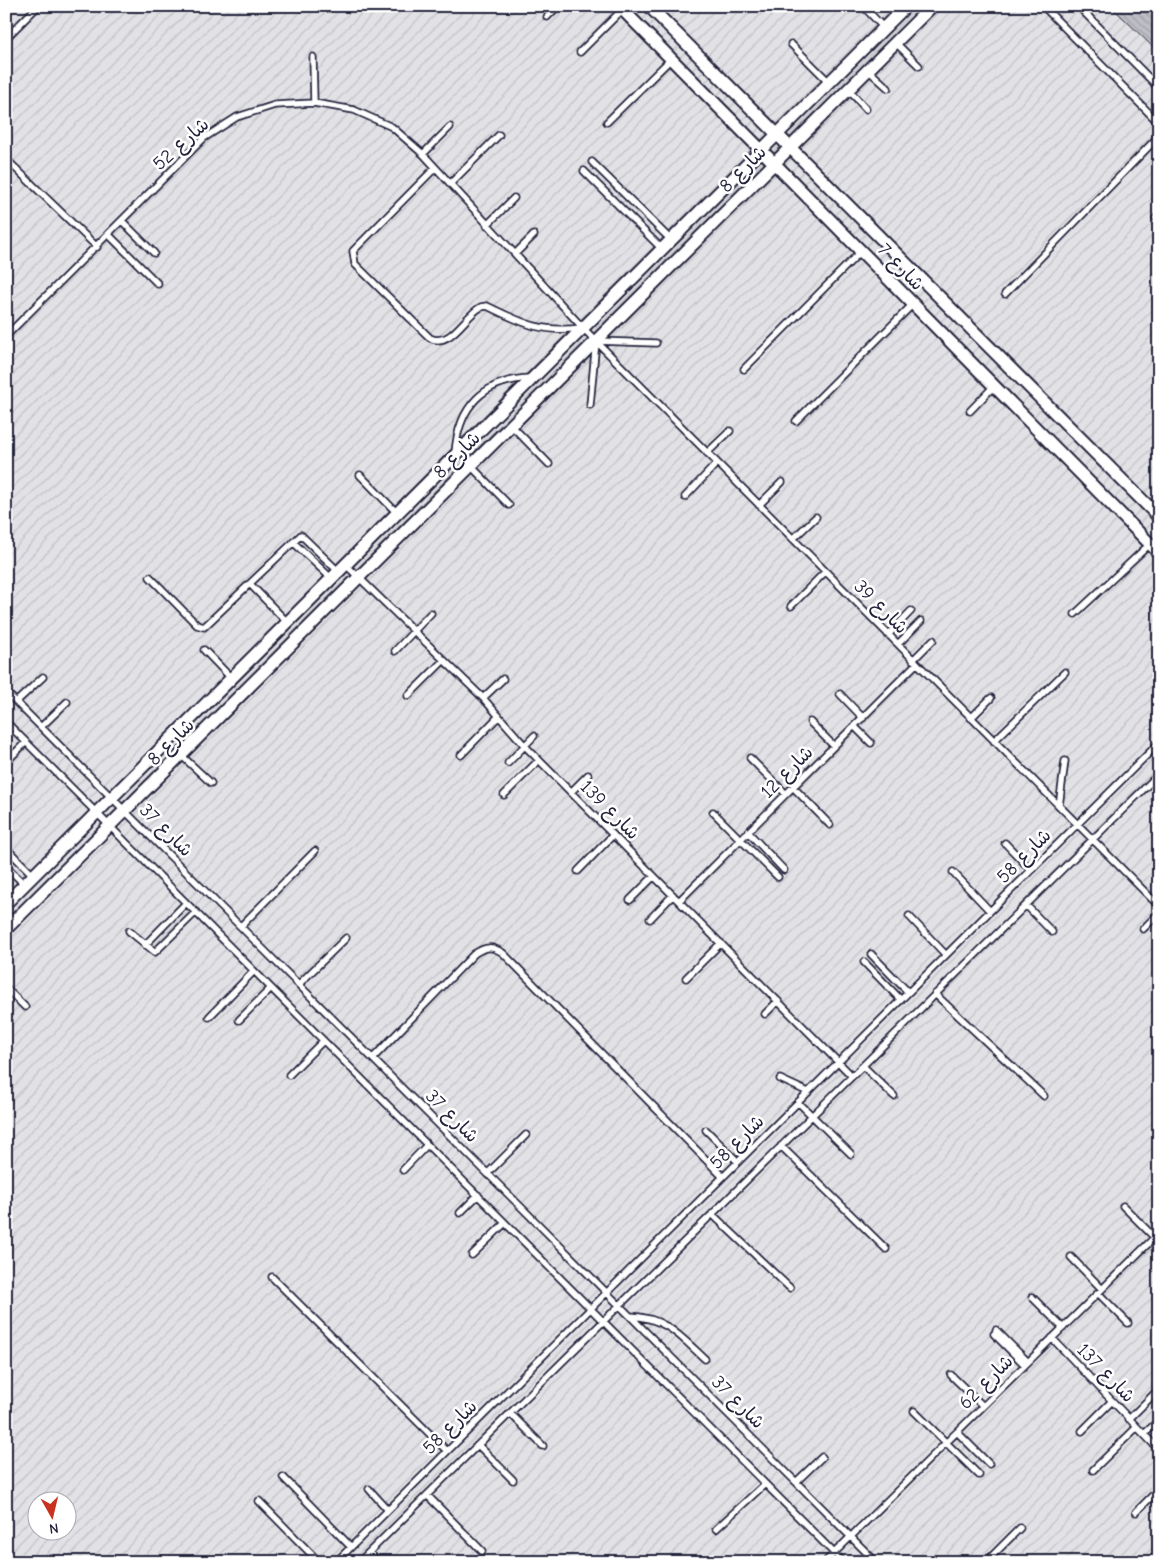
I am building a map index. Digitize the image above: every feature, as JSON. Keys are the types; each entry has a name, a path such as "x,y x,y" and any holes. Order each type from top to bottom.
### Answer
{"street":[{"name":"شارع 7","path":"649,6 1159,517"},
{"name":"شارع 8","path":"6,903 455,455 535,378 906,6"},
{"name":"شارع 8","path":"6,929 182,756 932,6"},
{"name":"شارع 7","path":"621,8 1155,548"}],"lane":[{"path":"6,38 38,6"},
{"path":"547,17 558,6"},
{"path":"863,6 884,28"},
{"path":"1043,6 1159,123"},
{"path":"1078,6 1159,88"},
{"path":"580,52 621,8"},
{"path":"896,42 919,66"},
{"path":"791,44 829,82"},
{"path":"313,57 314,103"},
{"path":"607,122 670,58"},
{"path":"868,70 888,88"},
{"path":"848,89 866,109"},
{"name":"شارع 52","path":"6,336 204,138 237,117 275,105 314,103 354,110 392,127 423,154 583,328"},
{"path":"423,154 450,127"},
{"path":"450,184 499,135"},
{"path":"1005,294 1159,136"},
{"path":"6,159 97,247"},
{"path":"592,162 666,245"},
{"path":"436,168 353,251 355,264 435,341 447,338 481,307 487,306 521,324 560,331 583,328"},
{"path":"584,171 666,245"},
{"path":"487,225 514,198"},
{"path":"122,221 154,253"},
{"path":"109,235 158,284"},
{"path":"515,254 534,235"},
{"path":"744,369 861,251"},
{"path":"796,421 912,304"},
{"name":"شارع 39","path":"583,328 1159,906"},
{"path":"590,405 596,341 656,343"},
{"path":"455,455 456,434 464,414 477,398 494,385 514,378 535,378"},
{"path":"970,411 994,386"},
{"path":"511,425 548,464"},
{"path":"707,453 730,431"},
{"path":"686,497 717,463"},
{"path":"471,466 509,505"},
{"path":"360,475 398,513"},
{"path":"759,505 782,482"},
{"path":"793,540 816,517"},
{"path":"150,577 201,626 207,626 300,535 339,572"},
{"path":"294,542 339,572"},
{"path":"1076,614 1155,548"},
{"name":"شارع 139","path":"339,572 359,578 483,698 525,746 852,1076"},
{"path":"791,606 825,572"},
{"path":"250,584 288,623"},
{"path":"888,634 911,611"},
{"path":"394,651 431,613"},
{"path":"898,644 921,621"},
{"name":"شارع 12","path":"679,901 863,718 933,640"},
{"path":"204,650 232,679"},
{"path":"408,696 444,660"},
{"path":"994,741 1065,672"},
{"path":"16,702 42,677"},
{"path":"483,698 503,679"},
{"name":"شارع 37","path":"6,692 876,1562"},
{"path":"840,694 863,718"},
{"path":"971,718 990,698"},
{"path":"41,727 67,702"},
{"path":"461,755 499,716"},
{"name":"شارع 37","path":"6,722 843,1562"},
{"path":"810,722 834,746"},
{"path":"854,726 871,743"},
{"path":"508,763 534,736"},
{"path":"6,762 26,742"},
{"name":"شارع 58","path":"336,1562 1159,743"},
{"path":"182,756 211,783"},
{"path":"750,758 786,794"},
{"path":"504,795 539,760"},
{"path":"1059,806 1066,761"},
{"name":"شارع 58","path":"359,1562 1159,774"},
{"path":"571,792 588,775"},
{"path":"793,787 830,825"},
{"path":"713,812 778,877"},
{"path":"748,832 784,870"},
{"path":"578,871 613,835"},
{"path":"1005,843 1031,870"},
{"path":"6,848 34,876"},
{"path":"240,926 315,851"},
{"path":"6,866 25,885"},
{"path":"953,872 990,911"},
{"path":"630,900 654,876"},
{"path":"650,919 673,895"},
{"path":"145,945 186,903"},
{"path":"1026,905 1052,932"},
{"path":"129,930 154,952 196,912"},
{"path":"1143,929 1159,913"},
{"path":"909,916 946,955"},
{"path":"299,984 346,938"},
{"path":"686,978 721,943"},
{"path":"373,1058 474,954 483,948 493,947 503,953 723,1177"},
{"path":"871,954 908,992"},
{"path":"864,962 901,1000"},
{"path":"209,1017 254,971"},
{"path":"6,988 25,1006"},
{"path":"239,1020 271,988"},
{"path":"935,994 1044,1096"},
{"path":"765,1014 778,1002"},
{"path":"289,1075 323,1041"},
{"path":"863,1066 894,1096"},
{"path":"780,1079 808,1092"},
{"path":"798,1102 851,1154"},
{"path":"706,1130 738,1162"},
{"path":"488,1173 526,1135"},
{"path":"403,1170 428,1145"},
{"path":"782,1146 886,1249"},
{"path":"460,1213 478,1195"},
{"path":"1122,1206 1157,1238"},
{"path":"712,1214 790,1288"},
{"path":"472,1255 505,1223"},
{"name":"شارع 62","path":"825,1562 1100,1291 1157,1238"},
{"path":"1071,1257 1128,1323"},
{"path":"272,1277 447,1452"},
{"path":"1032,1297 1063,1328"},
{"path":"630,1316 658,1321 671,1327 705,1360"},
{"path":"995,1332 1027,1363"},
{"name":"شارع 137","path":"1052,1338 1159,1450"},
{"path":"951,1375 983,1406"},
{"path":"1129,1419 1155,1393"},
{"path":"1082,1431 1112,1401"},
{"path":"914,1410 979,1475"},
{"path":"510,1413 543,1446"},
{"path":"1144,1434 1154,1424"},
{"path":"1093,1470 1137,1427"},
{"path":"957,1432 989,1464"},
{"path":"478,1445 513,1480"},
{"path":"796,1482 822,1457"},
{"path":"283,1477 352,1547"},
{"path":"716,1529 765,1484"},
{"path":"368,1489 388,1510"},
{"path":"1136,1512 1159,1489"},
{"path":"427,1495 482,1551"},
{"path":"259,1501 319,1562"},
{"path":"986,1562 1020,1528"},
{"path":"369,1552 378,1562"}],"shaded area":[{"path":"6,6 1159,6 1159,1562 6,1562"}],"building":[{"path":"1111,6 1159,6 1159,53"}]}
